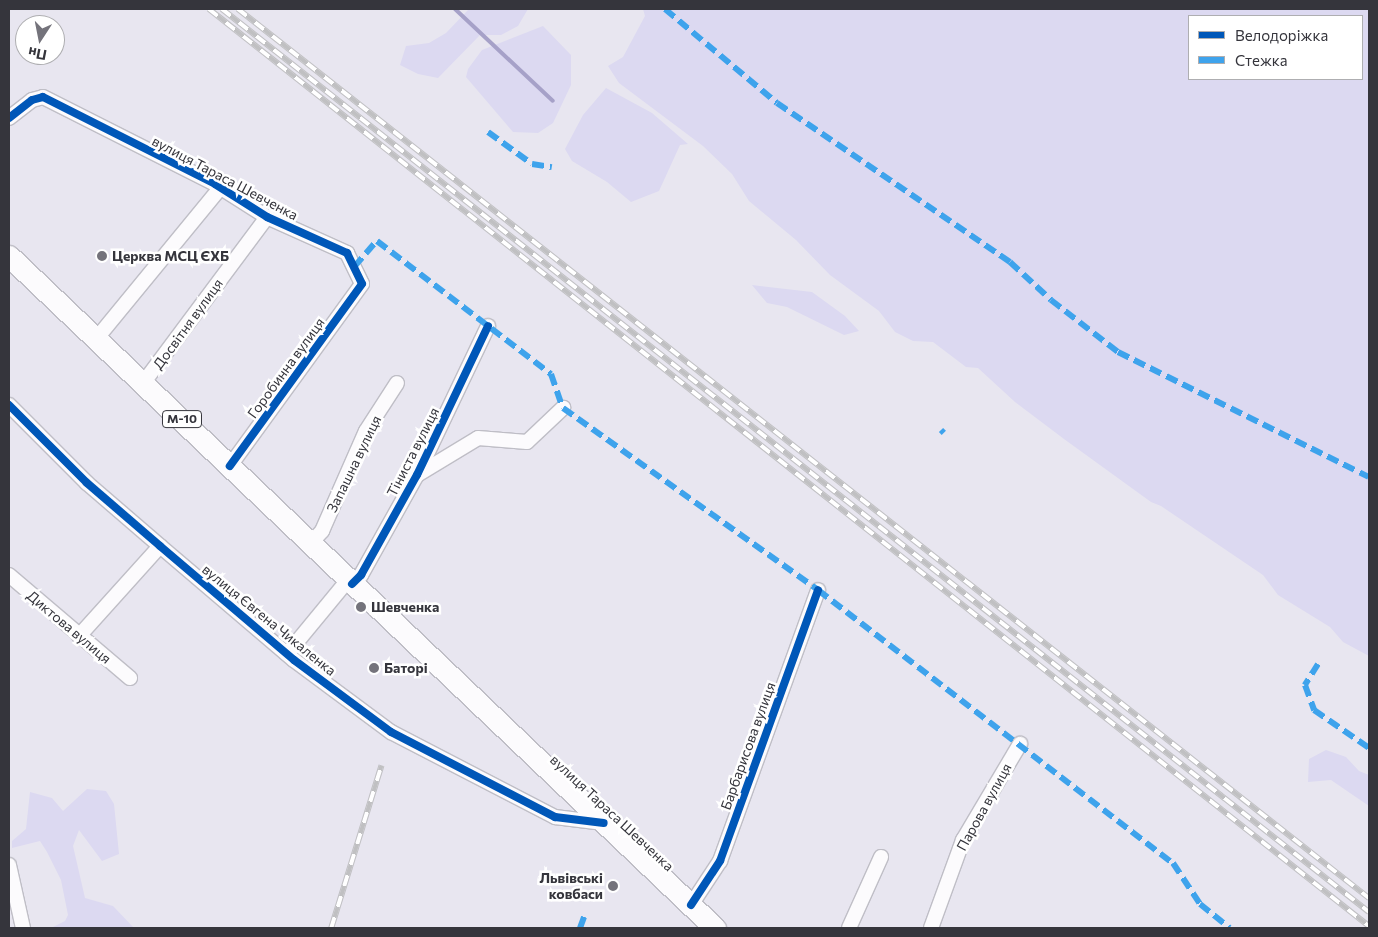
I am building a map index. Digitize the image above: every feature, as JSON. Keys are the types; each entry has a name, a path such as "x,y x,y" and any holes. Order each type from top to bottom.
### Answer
{"main road":[{"name":"вулиця Тараса Шевченка","path":"9,256 144,382 310,544 715,928"}],"street":[{"name":"вулиця Тараса Шевченка","path":"9,118 32,100 43,97 221,187 266,217 347,253 362,284"},
{"path":"97,338 221,187"},
{"name":"Досвітня вулиця","path":"144,382 266,217"},
{"name":"Горобинна вулиця","path":"230,466 362,284"},
{"name":"Тіниста вулиця","path":"350,582 361,575 417,475 488,326"},
{"name":"Запашна вулиця","path":"310,544 322,531 366,431 397,383"},
{"name":"вулиця Євгена Чикаленка","path":"9,404 87,483 160,546 287,654 391,732 555,817 604,822"},
{"name":"Тіниста вулиця","path":"417,475 478,438 527,442 563,408"},
{"path":"79,636 160,546"},
{"name":"Диктова вулиця","path":"9,576 130,678"},
{"name":"вулиця Євгена Чикаленка","path":"287,654 350,582"},
{"name":"Барбарисова вулиця","path":"691,905 720,861 818,590"},
{"name":"Парова вулиця","path":"930,928 963,840 1020,744"},
{"path":"849,928 881,857"},
{"path":"9,865 23,928"}],"shaded area":[{"path":"469,9 528,9 518,26 501,35 480,35 438,78 418,74 400,65 406,46 429,43 446,33"},
{"path":"643,9 1369,9 1369,656 1343,642 1330,627 1278,595 1263,575 1161,506 1151,502 1064,439 1015,402 978,368 966,367 933,342 913,341 895,332 879,311 830,275 796,240 749,201 732,174 703,146 619,83 608,66 623,57 645,16"},
{"path":"543,26 571,55 571,85 553,123 538,133 513,132 466,77 468,69 482,50"},
{"path":"606,88 652,113 688,144 680,145 659,191 631,202 607,182 572,161 565,149 583,115"},
{"path":"752,285 812,292 845,316 859,331 844,335 787,307 767,303"},
{"path":"1326,750 1346,757 1359,771 1369,775 1369,806 1331,780 1308,782 1309,759"},
{"path":"87,789 106,791 114,804 119,854 102,861 79,830 73,846 85,898 113,906 134,928 51,928 65,921 68,915 61,880 40,841 12,848 12,841 26,829 30,792 52,798 63,811"}],"waterway":[{"path":"455,9 553,101"}],"railway":[{"path":"209,9 1369,926"},
{"path":"222,9 1369,912"},
{"path":"238,9 1369,898"},
{"path":"331,928 381,766"}],"marked path":[{"path":"665,9 777,103 1010,262 1051,300 1118,352 1369,477"},
{"path":"488,132 532,164 552,167"},
{"path":"354,267 377,241 551,374 563,408 818,590 1173,863 1200,904 1230,928"},
{"path":"941,430 944,433"},
{"path":"1318,664 1305,685 1314,710 1369,748"},
{"path":"580,928 584,917"}],"cycle path":[{"path":"9,118 32,100 43,97 215,184 267,217 347,253 362,284 230,466"},
{"path":"352,584 361,575 417,475 488,326"},
{"path":"9,405 87,483 160,546 294,660 391,732 555,817 604,823"},
{"path":"691,905 720,861 818,590"}],"place":[{"name":"Церква МСЦ ЄХБ","path":"102,256"},
{"name":"Шевченка","path":"361,607"},
{"name":"Баторі","path":"374,668"},
{"name":"Львівські ковбаси","path":"613,886"}]}
